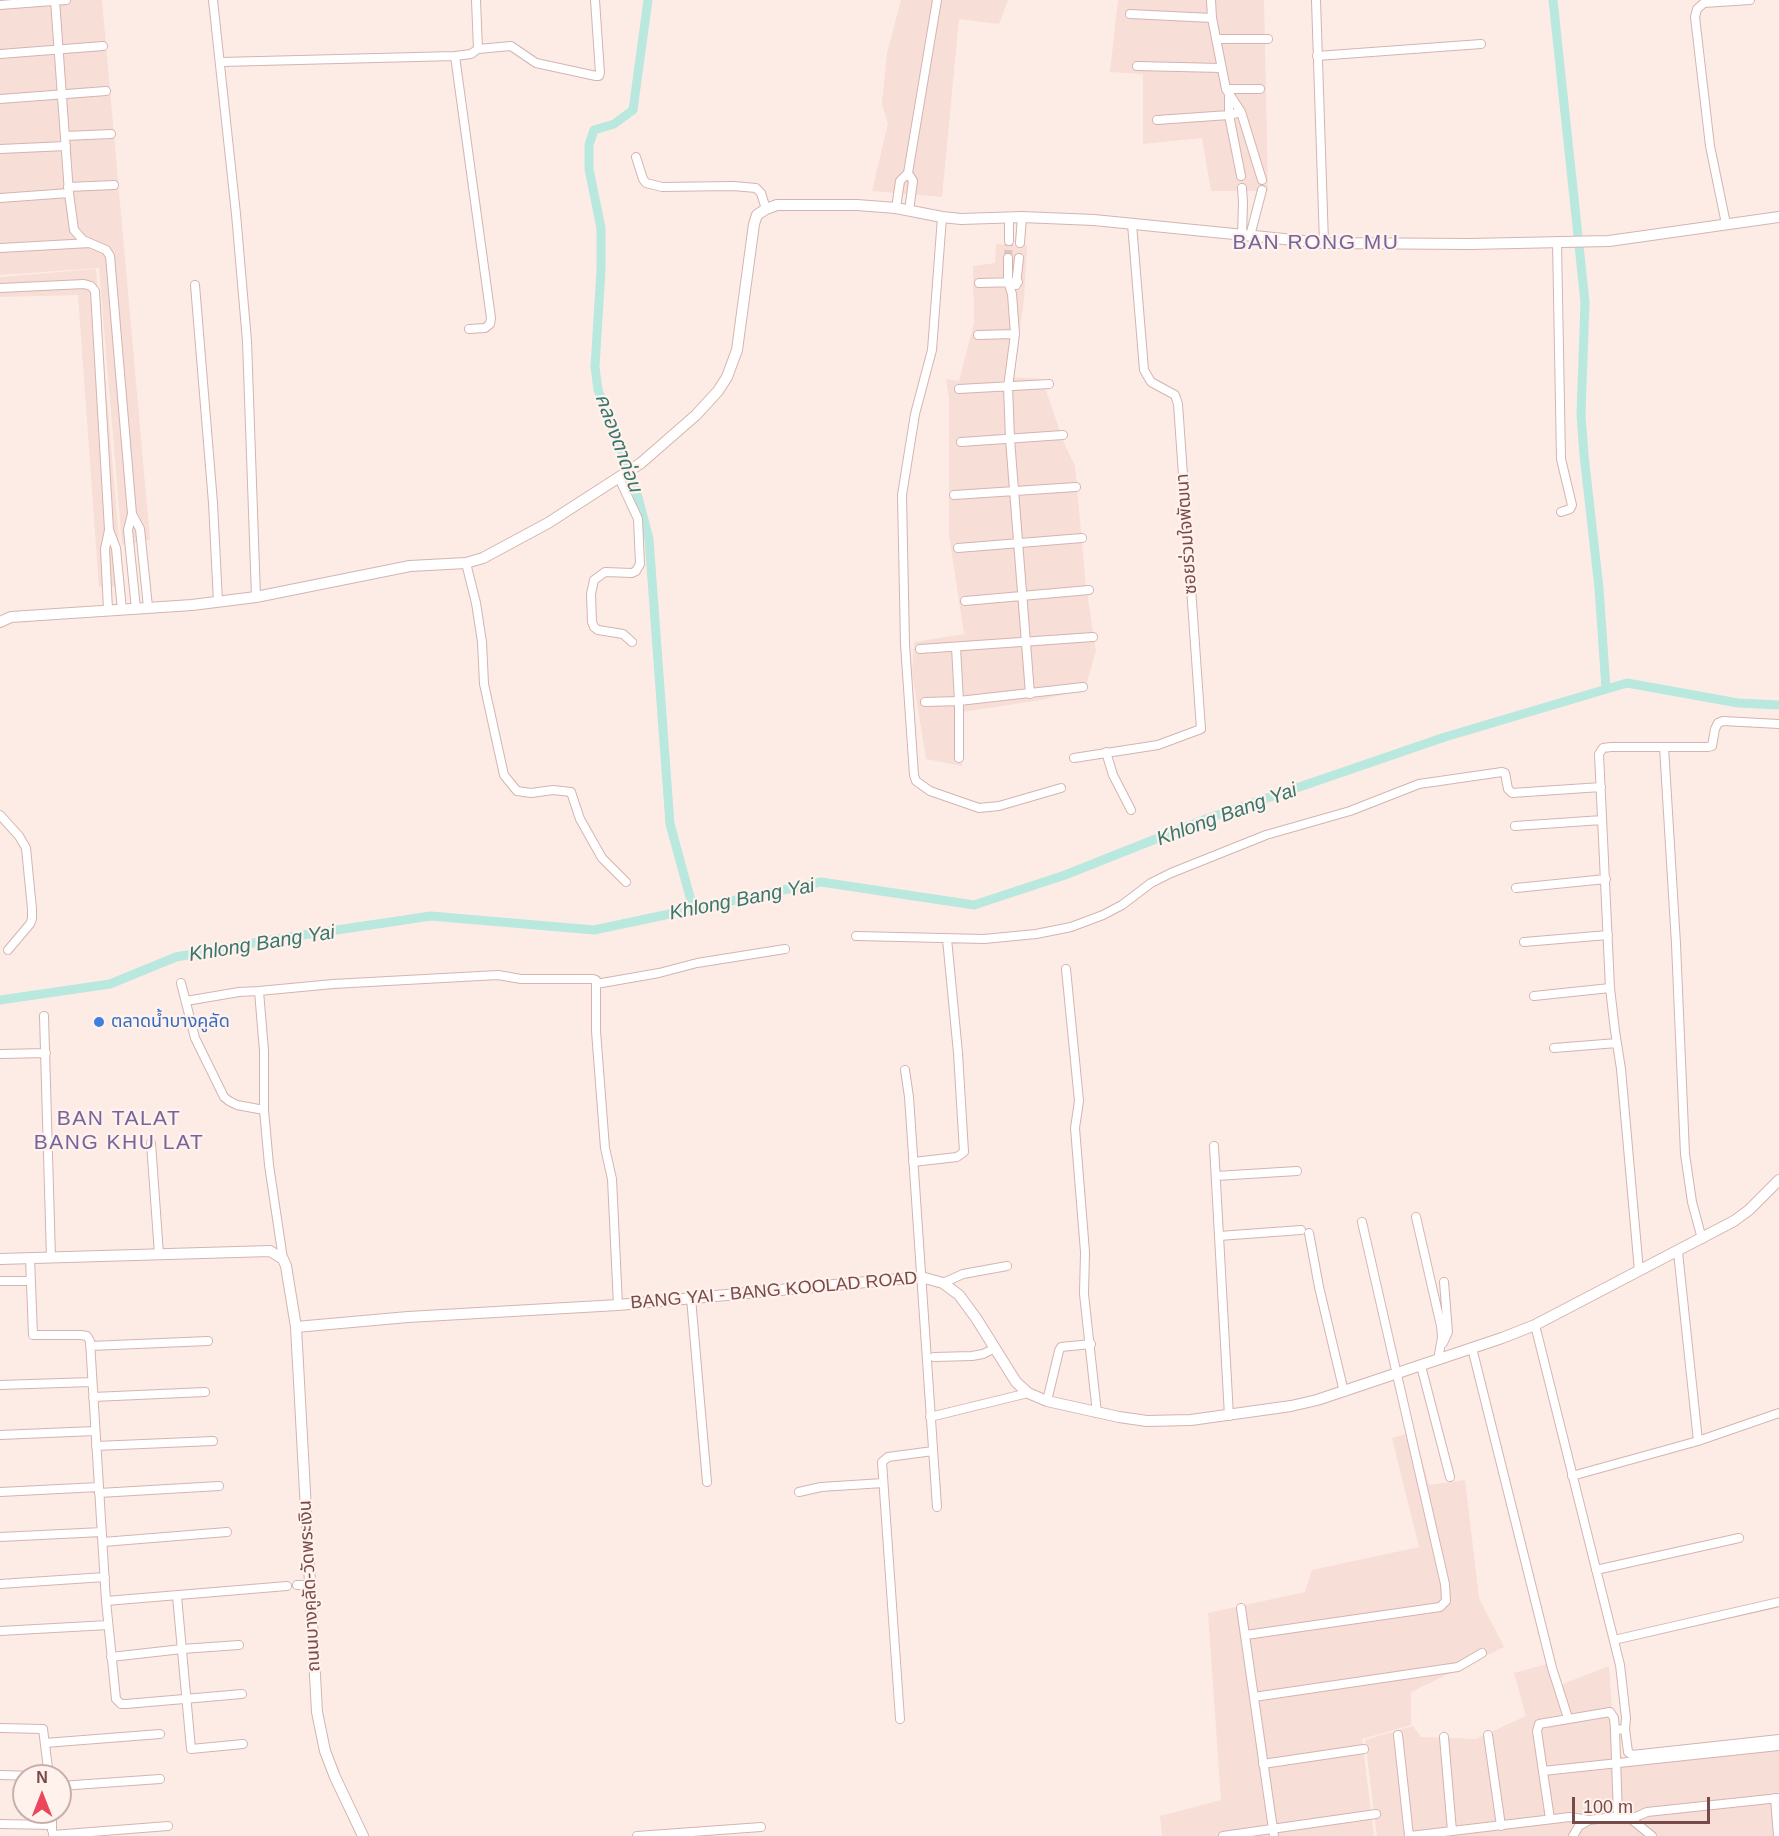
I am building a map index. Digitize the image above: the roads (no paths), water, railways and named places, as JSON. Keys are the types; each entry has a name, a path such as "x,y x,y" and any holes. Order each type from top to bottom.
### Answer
{"street":[{"path":"56,0 68,190 74,230 83,240 106,250 110,256 132,514 128,530 136,609"},
{"path":"0,5 66,0"},
{"path":"213,0 247,341 256,597"},
{"path":"476,0 478,49"},
{"path":"220,62 455,56 471,54 478,49 511,46 536,63 599,76 595,0"},
{"path":"896,208 900,181 908,173 937,0"},
{"path":"1211,0 1212,18 1221,69 1228,92 1241,176"},
{"path":"1316,0 1324,243"},
{"path":"1726,224 1710,146 1695,17 1697,9 1704,3 1750,0"},
{"path":"1130,14 1212,18"},
{"path":"1216,39 1268,39"},
{"path":"1317,56 1481,44"},
{"path":"0,54 103,46"},
{"path":"455,56 491,318 490,324 485,328 469,329"},
{"path":"1137,66 1221,69"},
{"path":"1228,92 1260,89"},
{"path":"0,99 106,91"},
{"path":"1228,92 1241,112 1262,180"},
{"path":"1157,120 1230,115 1241,112"},
{"path":"65,136 111,134"},
{"path":"0,149 66,146"},
{"path":"636,157 646,183 662,187 756,188 761,193 766,209"},
{"path":"908,173 913,181 909,211"},
{"path":"0,198 114,185"},
{"path":"1242,188 1246,236"},
{"path":"1246,236 1262,190"},
{"path":"0,622 11,617 218,602 256,597 410,566 466,563 483,558 548,524 641,463 696,415 727,377 734,364 740,337 754,224 757,215 777,205 837,204 896,208 942,217 1094,220 1324,243 1470,244 1602,241 1779,217"},
{"path":"942,217 932,350 915,414 902,495 904,644 914,775 916,781 930,790 979,808 999,806 1061,788"},
{"path":"1020,243 1022,217"},
{"path":"1009,218 1009,241"},
{"name":"ซอยร่วมใจพัฒนา","path":"1074,758 1158,745 1187,732 1201,729 1178,404 1174,395 1151,382 1144,370 1132,224"},
{"path":"1557,242 1561,459 1572,506 1561,512"},
{"path":"0,248 91,243"},
{"path":"1008,258 1008,282 1012,294 1015,334 1008,387 1010,439 1030,694"},
{"path":"1012,294 1018,282 1019,258"},
{"path":"979,283 1018,282"},
{"path":"0,288 84,284 92,286 95,291 109,530 105,549 108,610"},
{"path":"195,285 213,503 218,602"},
{"path":"978,335 1015,334"},
{"path":"959,389 1049,384"},
{"path":"961,442 1064,435"},
{"path":"622,476 638,519 640,564 632,573 605,572 594,580 591,594 592,622 598,630 623,634 632,642"},
{"path":"954,495 1076,487"},
{"path":"132,514 140,529 148,608"},
{"path":"109,530 116,548 122,610"},
{"path":"958,548 1082,538"},
{"path":"466,563 476,603 482,642 484,684 504,775 517,791 571,792 580,819 602,858 626,882"},
{"path":"965,601 1089,590"},
{"path":"920,650 1094,637"},
{"path":"956,647 959,758"},
{"path":"925,702 959,701 1083,687"},
{"path":"1639,1271 1622,1069 1610,988 1599,754 1603,748 1712,746 1715,729 1718,723 1723,721 1779,724"},
{"path":"1664,747 1676,945 1684,1154 1701,1239"},
{"path":"1106,752 1113,775 1131,810"},
{"path":"856,936 984,939 1036,934 1071,927 1122,905 1151,883 1171,873 1266,835 1350,812 1419,784 1502,772 1506,776 1508,789 1512,793 1601,787"},
{"path":"0,816 19,836 26,848 32,909 30,924 8,950"},
{"path":"1515,826 1602,820"},
{"path":"1516,888 1606,879"},
{"path":"1524,942 1608,935"},
{"path":"913,1162 957,1157 964,1152 958,1053 947,939"},
{"path":"596,984 709,961 785,949"},
{"path":"1066,969 1079,1101 1075,1128 1085,1252 1084,1294 1097,1413"},
{"path":"186,1001 239,992 333,984 498,975 521,979 593,979 596,984 596,1031 604,1141 612,1179 618,1305"},
{"path":"181,983 195,1038 224,1097 237,1105 264,1110"},
{"path":"1534,996 1610,988"},
{"path":"259,991 264,1051 264,1110 269,1165 296,1327"},
{"path":"44,1016 51,1258"},
{"path":"1554,1048 1617,1043"},
{"path":"0,1054 46,1053"},
{"path":"905,1070 908,1078 937,1507"},
{"path":"151,1143 159,1254"},
{"path":"1215,1146 1229,1416"},
{"path":"1216,1176 1297,1171"},
{"name":"BANG YAI - BANG KOOLAD ROAD","path":"296,1327 408,1317 618,1305 921,1277 943,1283 966,1303 1016,1382 1028,1393 1047,1401 1097,1413 1156,1421 1191,1420 1291,1406 1344,1392 1535,1325 1734,1221 1777,1185"},
{"path":"1416,1217 1442,1326 1438,1360"},
{"path":"1246,1635 1440,1607 1447,1595 1362,1222"},
{"path":"1219,1236 1305,1232 1344,1392"},
{"path":"0,1259 270,1251 283,1259"},
{"path":"1678,1252 1698,1441"},
{"path":"30,1258 33,1335 87,1336 90,1346 106,1601 115,1694 118,1702 126,1704 242,1694"},
{"path":"943,1283 963,1274 1007,1266"},
{"path":"0,1281 31,1281"},
{"path":"1441,1345 1448,1332 1444,1282"},
{"path":"691,1298 707,1482"},
{"path":"1535,1325 1614,1640 1626,1708 1625,1729 1628,1752 1632,1755 1779,1739"},
{"name":"ถนนบางคูลัด-วัดพระเงิน","path":"296,1327 316,1703 320,1728 335,1777 363,1836"},
{"path":"90,1346 208,1341"},
{"path":"1047,1401 1061,1347 1091,1344"},
{"path":"934,1357 972,1356 983,1354 994,1348"},
{"path":"1473,1348 1552,1668 1568,1718"},
{"path":"1421,1366 1450,1477"},
{"path":"0,1385 92,1382"},
{"path":"93,1397 205,1392"},
{"path":"930,1417 1028,1393"},
{"path":"1572,1476 1698,1441 1779,1413"},
{"path":"0,1435 96,1431"},
{"path":"96,1446 213,1441"},
{"path":"900,1719 882,1462 884,1459 933,1451"},
{"path":"799,1492 821,1487 883,1483"},
{"path":"0,1492 219,1486"},
{"path":"0,1537 102,1532"},
{"path":"103,1542 227,1532"},
{"path":"1596,1570 1739,1538"},
{"path":"0,1584 105,1577"},
{"path":"106,1601 310,1585"},
{"path":"177,1596 191,1749 243,1744"},
{"path":"1614,1640 1779,1602"},
{"path":"1241,1608 1273,1833"},
{"path":"0,1631 108,1625"},
{"path":"111,1657 182,1648 239,1645"},
{"path":"1254,1697 1458,1667 1482,1653"},
{"path":"1550,1819 1538,1726 1542,1722 1610,1712 1614,1718 1615,1730 1618,1817"},
{"path":"0,1728 43,1729 48,1764"},
{"path":"1615,1730 1625,1729"},
{"path":"45,1743 160,1734"},
{"path":"1398,1735 1409,1836 1570,1817 1589,1821"},
{"path":"1488,1735 1501,1826"},
{"path":"1444,1737 1452,1831"},
{"path":"1543,1771 1779,1746"},
{"path":"1263,1764 1364,1749"},
{"path":"72,1785 160,1779"},
{"path":"1631,1819 1647,1812 1777,1798 1778,1836"},
{"path":"1223,1836 1273,1833 1376,1814"},
{"path":"1573,1836 1579,1826 1589,1821 1618,1817 1631,1819 1652,1836"},
{"path":"0,1824 52,1825 53,1835 168,1826"},
{"path":"637,1836 761,1827"}],"waterway":[{"name":"คลองตาด่อน","path":"648,0 633,110 614,124 594,130 589,145 589,169 601,228 601,270 595,367 598,390 635,486 649,539 670,824 693,908"},
{"path":"1553,0 1585,302 1581,415 1599,588 1606,689"},
{"name":"Khlong Bang Yai","path":"0,1000 110,984 176,957 276,939 431,916 594,930 821,882 974,905 1065,875 1206,819 1445,737 1627,683 1738,703 1779,705"}],"tunnel":[{"path":"1008,258 1009,241"}],"place":[{"name":"ตลาดน้ำบางคูลัด","path":"99,1022"}],"district":[{"name":"BAN RONG MU","path":"1316,243"},
{"name":"BAN TALAT BANG KHU LAT","path":"119,1131"}]}
